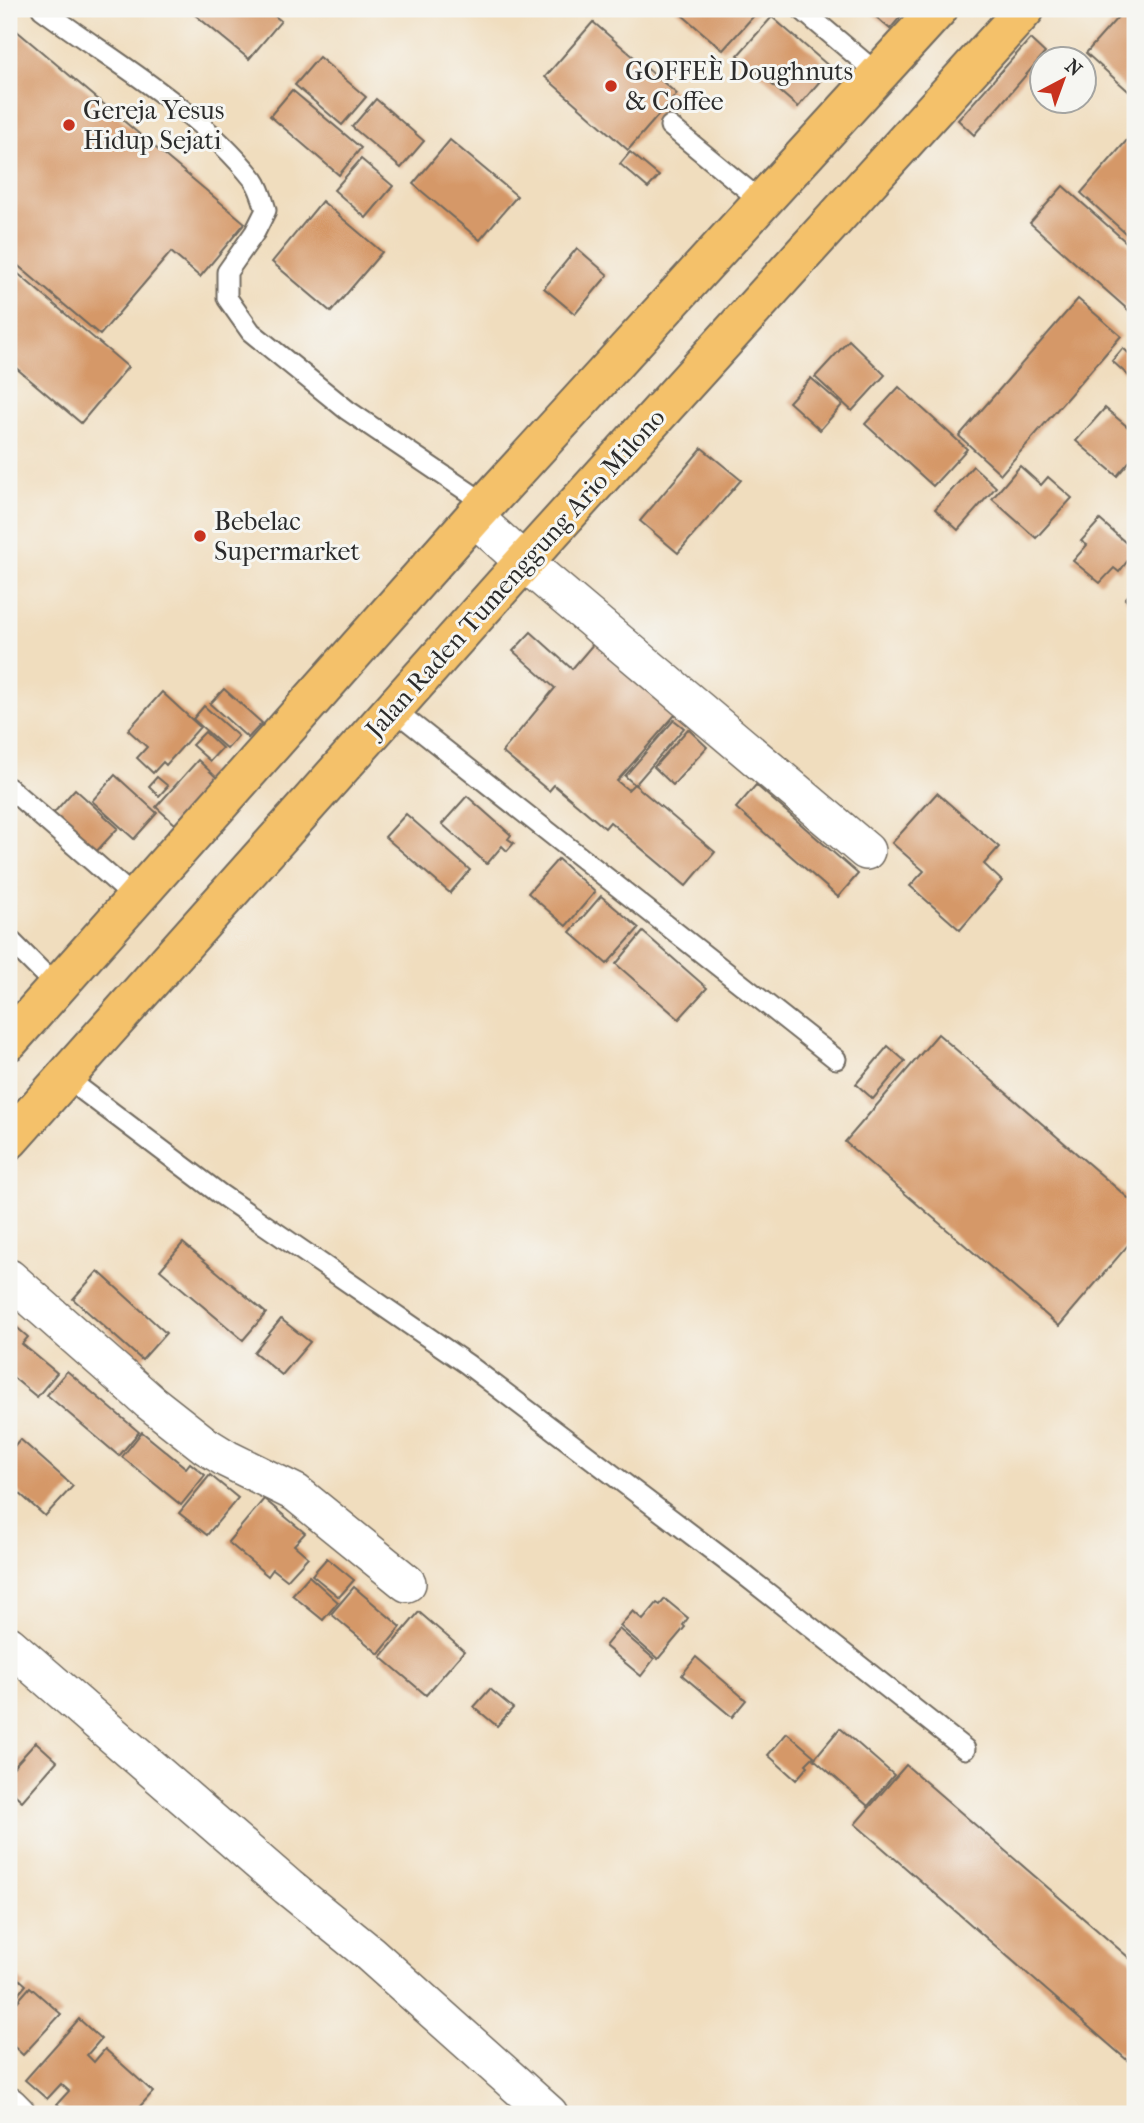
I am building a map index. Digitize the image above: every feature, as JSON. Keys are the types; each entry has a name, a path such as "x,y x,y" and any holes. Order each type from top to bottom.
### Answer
{"highway":[{"path":"9,1041 480,510 938,9"},
{"name":"Jalan Raden Tumenggung Ario Milono","path":"9,1140 524,562 1025,9"}],"street":[{"path":"480,510 524,562 866,851"},
{"path":"9,1278 150,1402 206,1446 296,1493 407,1583"},
{"path":"9,1646 369,1953 549,2114"},
{"path":"9,2106 17,2114"}],"lane":[{"path":"42,9 151,85 209,134 256,182 266,210 255,232 227,272 227,298 251,332 347,410 480,510"},
{"path":"801,9 878,74"},
{"path":"670,126 761,201"},
{"path":"393,709 836,1059"},
{"path":"9,788 136,899"},
{"path":"9,939 57,987"},
{"path":"65,1077 220,1194 467,1364 743,1573 965,1749"}],"building":[{"path":"188,9 266,9 281,21 249,59"},
{"path":"675,9 760,9 723,50"},
{"path":"867,9 907,9 890,29"},
{"path":"1125,9 1135,15 1135,97 1098,64 1098,46 1092,46"},
{"path":"772,17 831,68 798,107 738,55"},
{"name":"GOFFEÈ Doughnuts & Coffee","path":"593,22 677,94 628,150 545,77"},
{"name":"Gereja Yesus Hidup Sejati","path":"11,26 245,223 200,277 171,252 100,335 9,258"},
{"path":"1030,39 1038,46 1028,46 1028,73 974,135 958,120"},
{"path":"319,57 366,97 342,125 295,85"},
{"path":"292,90 361,148 339,175 270,116"},
{"path":"376,99 424,141 401,168 352,127"},
{"path":"1135,131 1135,242 1081,193"},
{"path":"450,140 517,196 480,240 413,184"},
{"path":"630,152 659,176 648,188 620,164"},
{"path":"361,159 393,186 366,218 334,190"},
{"path":"1063,186 1135,250 1135,316 1030,223"},
{"path":"322,201 382,252 331,312 272,262"},
{"path":"577,248 608,275 575,314 544,288"},
{"path":"9,266 128,367 81,423 9,362"},
{"path":"1078,299 1121,336 1001,474 959,436"},
{"path":"849,340 885,375 852,411 815,377"},
{"path":"1123,348 1135,359 1135,371 1130,377 1112,361"},
{"path":"811,378 842,405 820,430 789,402"},
{"path":"899,387 967,449 933,486 865,424"},
{"path":"1105,408 1135,433 1135,455 1117,476 1076,441"},
{"path":"702,448 741,480 678,553 640,521"},
{"path":"973,466 996,487 958,530 935,509"},
{"path":"1020,466 1041,485 1048,477 1072,498 1036,538 992,499"},
{"path":"1100,520 1135,551 1119,572 1114,568 1100,583 1073,561 1087,545 1081,541"},
{"path":"1135,588 1135,609 1125,599"},
{"path":"531,632 572,669 600,636 682,707 617,781 628,790 634,784 715,852 686,886 610,822 605,828 554,785 549,791 502,752 555,688 513,651"},
{"path":"224,689 262,723 248,738 210,704"},
{"path":"162,692 200,727 166,765 163,762 153,773 137,758 147,747 128,730"},
{"path":"204,706 238,736 227,749 193,719"},
{"path":"674,720 684,728 635,785 625,776"},
{"path":"688,729 707,747 673,785 654,767"},
{"path":"205,732 222,748 210,761 192,745"},
{"path":"198,760 217,778 175,824 156,807"},
{"path":"115,775 157,813 134,839 92,801"},
{"path":"157,777 168,786 159,796 149,786"},
{"path":"756,785 858,874 838,897 736,808"},
{"path":"75,789 118,828 94,854 51,816"},
{"path":"937,793 999,847 984,864 1002,881 960,930 910,886 924,871 892,843"},
{"path":"467,796 511,835 508,839 514,843 507,851 502,846 487,864 442,824"},
{"path":"406,814 470,870 450,893 385,837"},
{"path":"558,859 595,892 566,926 528,893"},
{"path":"601,896 639,928 607,964 570,932"},
{"path":"643,932 707,988 679,1019 616,964"},
{"path":"938,1034 1135,1204 1135,1237 1059,1326 845,1142"},
{"path":"888,1046 905,1061 873,1099 856,1084"},
{"path":"183,1243 266,1313 243,1340 160,1270"},
{"path":"98,1271 166,1333 142,1360 73,1299"},
{"path":"281,1319 310,1342 282,1375 254,1352"},
{"path":"14,1325 28,1337 22,1344 57,1373 37,1397 9,1374 9,1331"},
{"path":"67,1371 139,1432 119,1456 47,1395"},
{"path":"142,1432 186,1468 190,1463 205,1475 181,1505 122,1457"},
{"path":"20,1439 73,1486 45,1516 9,1484 9,1452"},
{"path":"210,1475 238,1498 207,1535 179,1513"},
{"path":"264,1499 305,1533 294,1545 308,1557 287,1580 273,1569 268,1576 228,1542"},
{"path":"327,1558 354,1580 339,1597 312,1575"},
{"path":"309,1576 338,1602 323,1620 292,1595"},
{"path":"354,1587 401,1627 379,1654 331,1614"},
{"path":"665,1599 688,1618 683,1625 685,1627 658,1659 620,1626 633,1611 643,1620 657,1603 660,1605"},
{"path":"419,1612 464,1651 426,1695 381,1657"},
{"path":"619,1629 654,1659 641,1676 605,1646"},
{"path":"696,1657 746,1700 732,1717 682,1675"},
{"path":"490,1689 513,1708 497,1726 474,1707"},
{"path":"840,1728 894,1775 868,1806 814,1759"},
{"path":"787,1733 814,1756 796,1780 768,1755"},
{"path":"36,1742 57,1761 22,1801 9,1789 9,1772"},
{"path":"906,1765 1135,1963 1135,2067 855,1824"},
{"path":"9,1970 26,1985 9,2005"},
{"path":"30,1987 61,2014 23,2055 9,2042 9,2011"},
{"path":"79,2019 101,2039 87,2055 94,2062 105,2049 153,2092 133,2114 69,2114 57,2104 69,2091 61,2084 47,2099 25,2080"}],"place":[{"name":"GOFFEÈ Doughnuts & Coffee","path":"611,86"},
{"name":"Gereja Yesus Hidup Sejati","path":"69,125"},
{"name":"Bebelac Supermarket","path":"200,536"}]}
